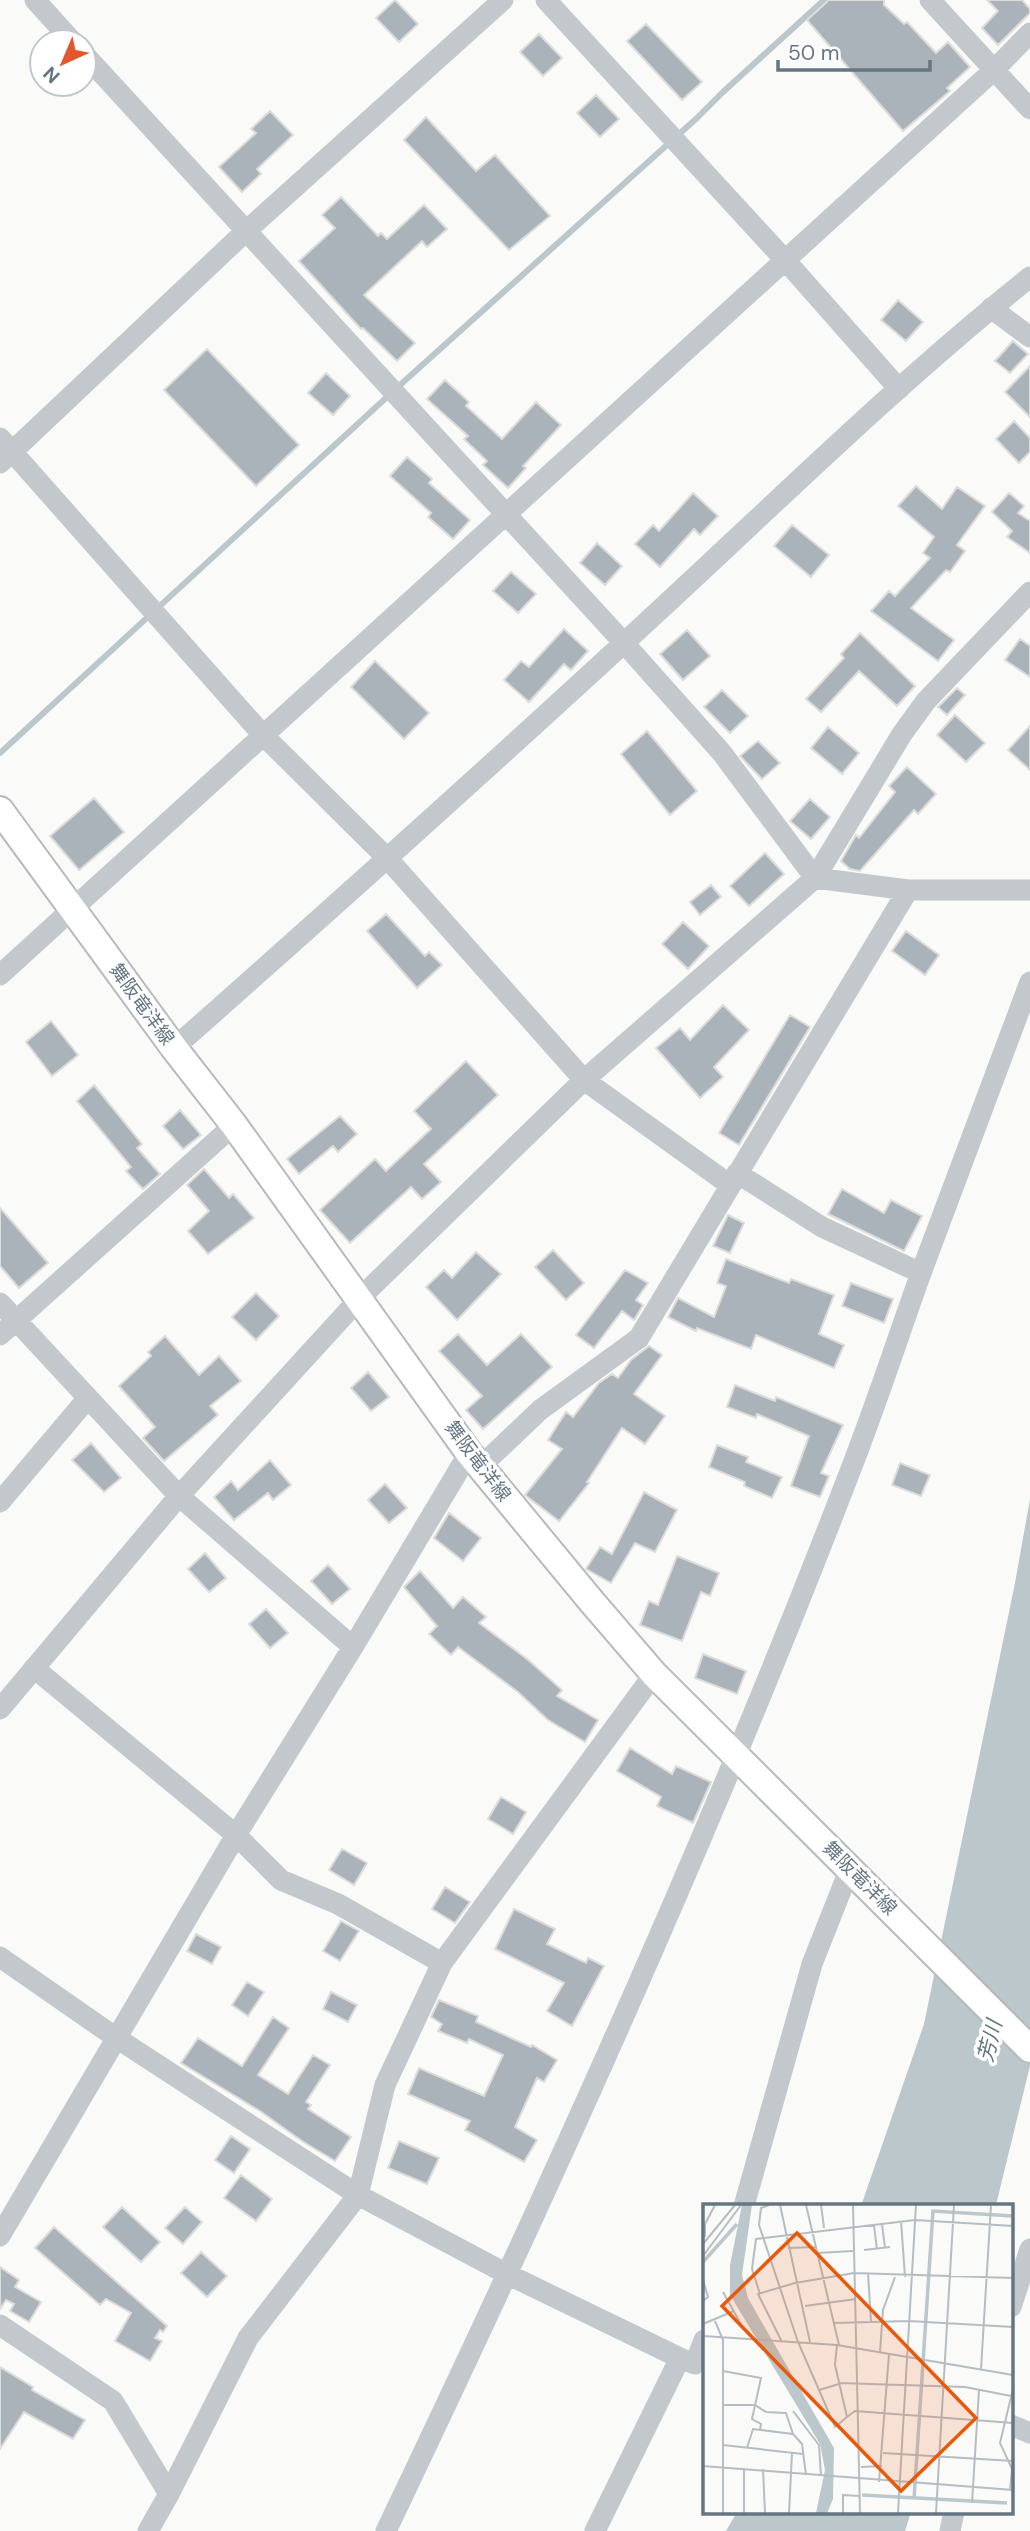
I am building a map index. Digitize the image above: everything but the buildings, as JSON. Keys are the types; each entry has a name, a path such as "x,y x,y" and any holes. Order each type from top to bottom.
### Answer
{"main road":[{"name":"舞阪竜洋線","path":"0,810 174,1048 234,1125 474,1460 592,1602 654,1674 1030,2049"}],"street":[{"path":"35,0 60,28"},
{"path":"503,0 4,451 262,734 388,859 584,1080 733,1179 822,1227 921,1273"},
{"path":"546,0 785,260 899,389"},
{"path":"930,0 1030,109"},
{"path":"0,975 993,70 1030,33"},
{"path":"98,69 722,753 815,878 908,890 1030,890"},
{"path":"174,1048 388,859 899,389 1030,277"},
{"path":"991,308 1030,337"},
{"path":"0,1709 179,1496 360,1298 584,1080 815,878 902,734 926,701 1030,592"},
{"path":"0,2236 236,1835 474,1460 639,1338 908,890"},
{"path":"386,2531 509,2275 736,1757 850,1471 1030,982"},
{"path":"8,1328 234,1125"},
{"path":"0,1303 8,1328 87,1399 179,1496 353,1647"},
{"path":"0,1502 87,1399"},
{"path":"34,1668 236,1835 281,1880 338,1904 442,1963"},
{"path":"148,2531 248,2338 358,2194 385,2085 442,1963 654,1674"},
{"path":"745,2204 812,1964 850,1868"},
{"path":"0,1957 118,2039 358,2194 509,2275 680,2358 695,2364 703,2345"},
{"path":"1012,2305 1030,2249"},
{"path":"0,2325 113,2402 169,2494"},
{"path":"595,2531 680,2358"},
{"path":"1012,2426 1030,2433"}],"water":[{"name":"芳川","path":"1030,1499 1030,2066 996,2204 862,2204 924,2024"},
{"path":"736,2514 910,2514 905,2531 726,2531"}],"waterway":[{"path":"0,753 824,0"}]}
